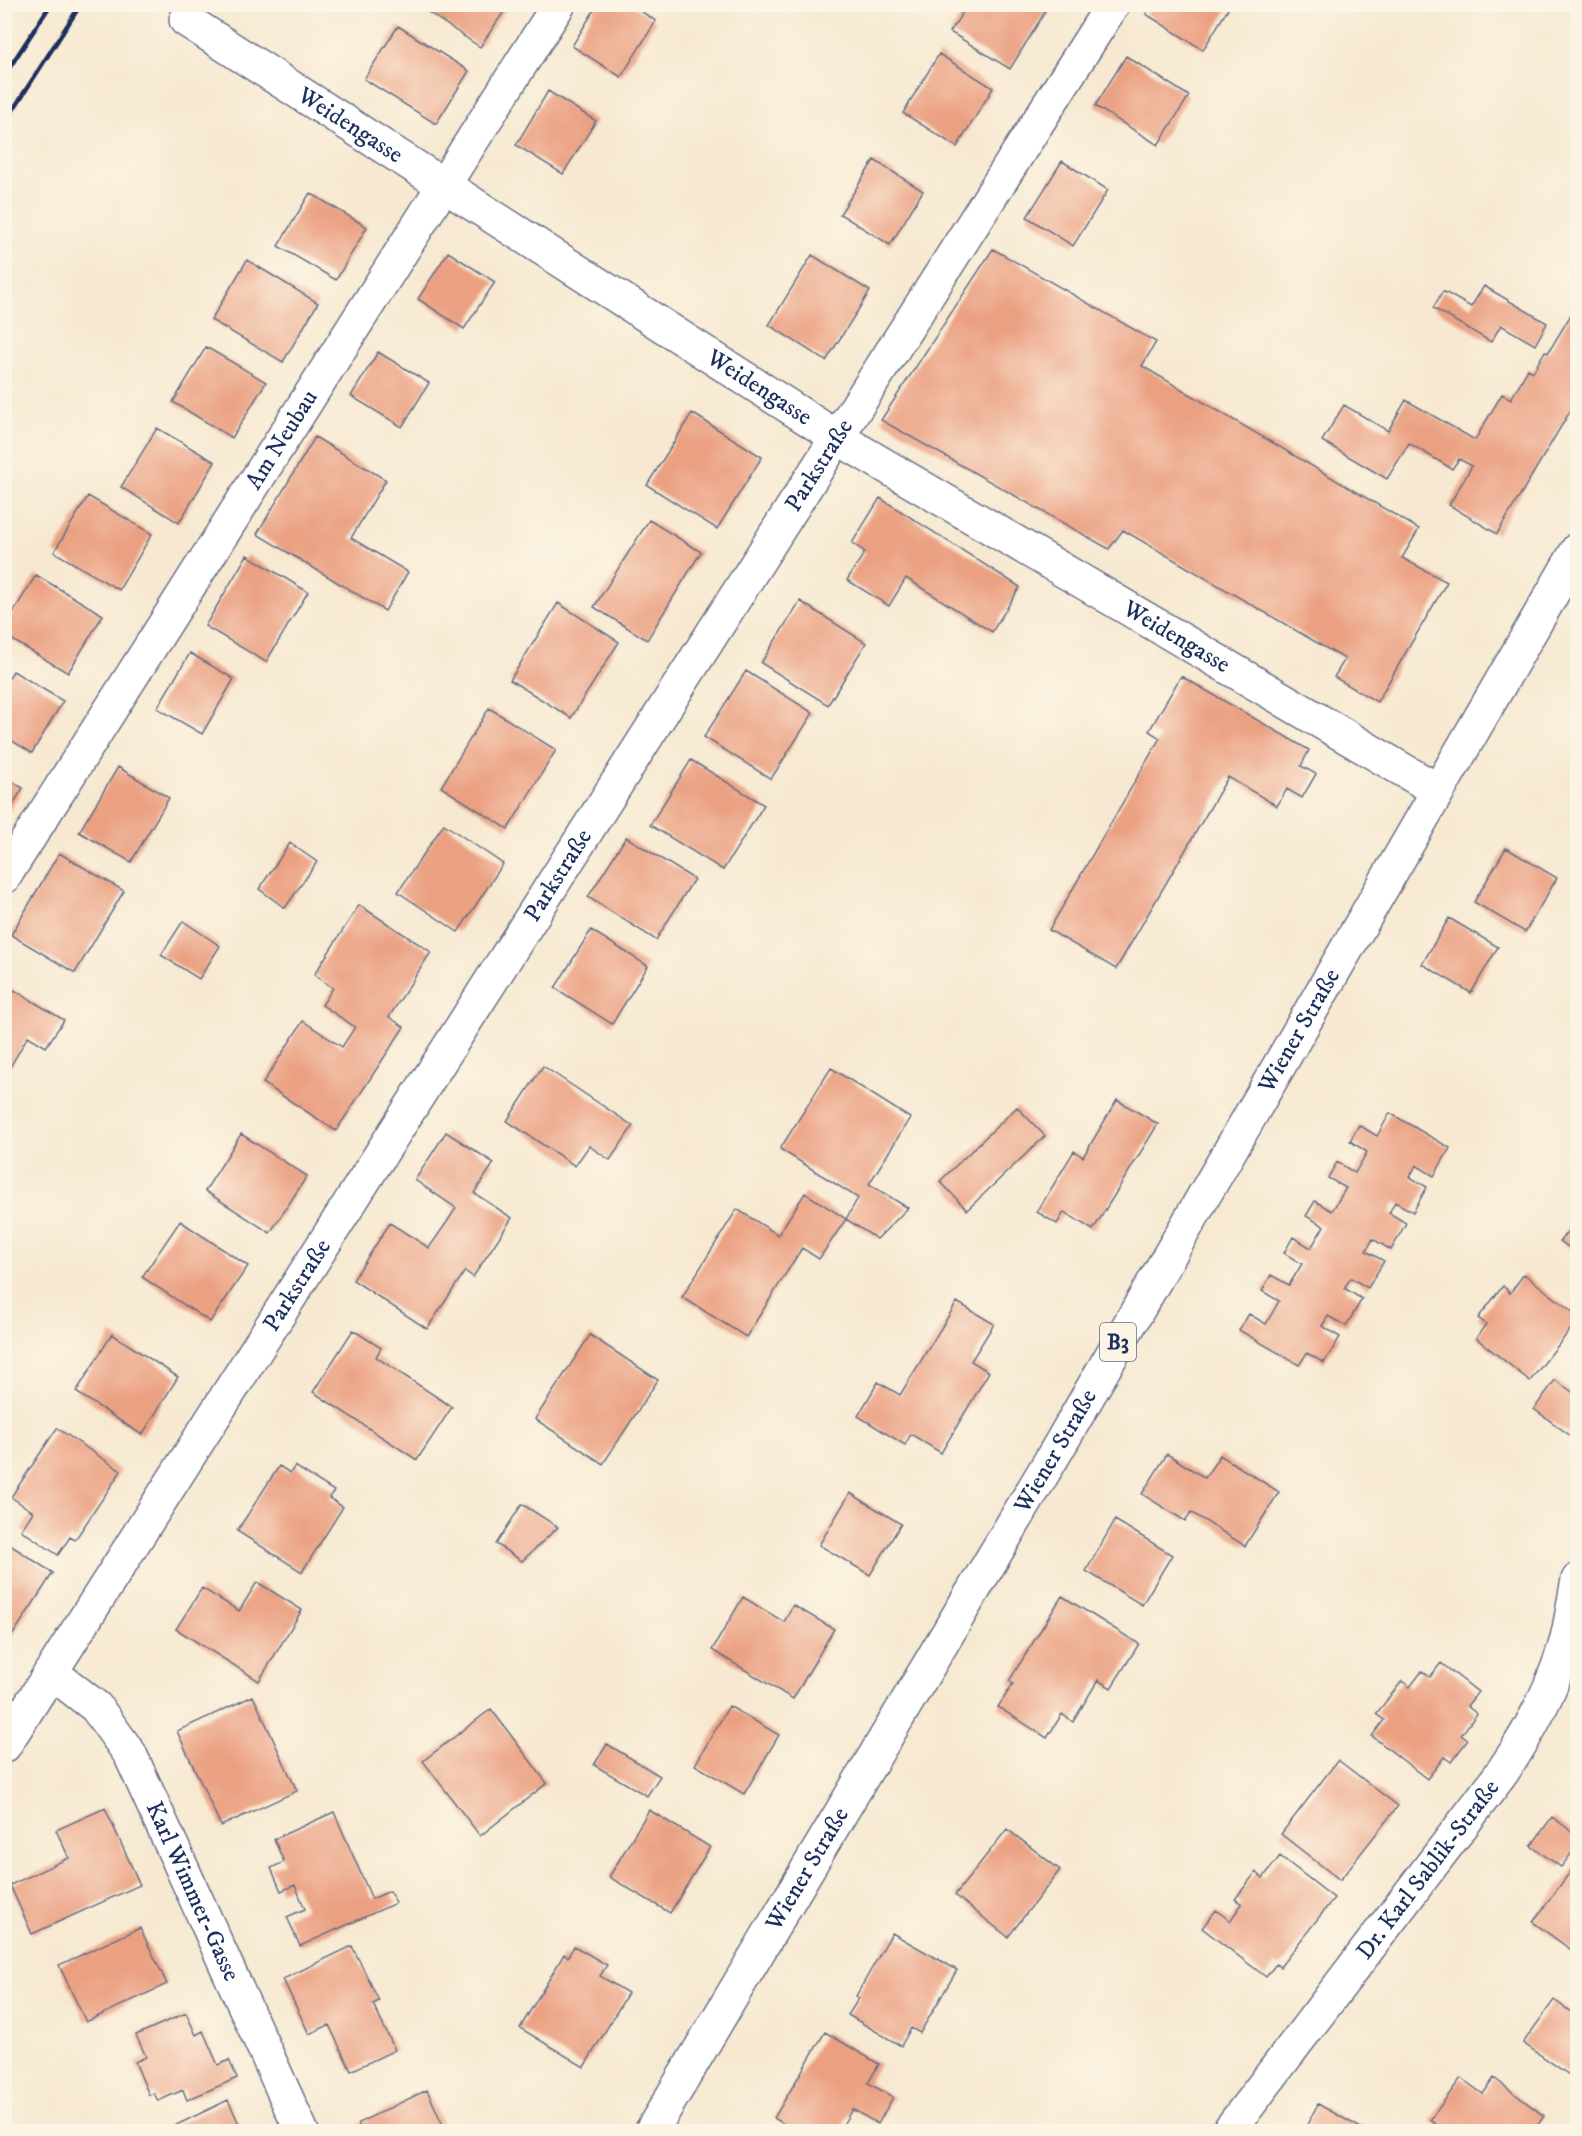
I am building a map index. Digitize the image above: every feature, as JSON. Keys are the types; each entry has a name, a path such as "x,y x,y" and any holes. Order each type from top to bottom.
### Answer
{"street":[{"name":"Am Neubau","path":"4,877 560,4"},
{"name":"Parkstraße","path":"4,1746 1113,4"},
{"name":"Weidengasse","path":"186,20 838,438 1437,790"},
{"name":"Wiener Straße","path":"651,2132 1058,1448 1578,549"},
{"name":"Dr. Karl Sablik-Straße","path":"1228,2132 1454,1837 1522,1743 1542,1706 1565,1647 1578,1580"},
{"name":"Karl Wimmer-Gasse","path":"51,1672 96,1707 130,1754 302,2132"}],"building":[{"path":"425,4 509,4 480,47 422,8"},
{"path":"598,4 630,4 656,21 621,77 572,46"},
{"path":"968,4 1034,4 1045,12 1010,69 950,32"},
{"path":"1152,4 1231,4 1203,50 1146,14"},
{"path":"398,26 469,71 436,124 364,79"},
{"path":"939,54 993,88 957,147 903,113"},
{"path":"1126,56 1189,96 1158,145 1095,106"},
{"path":"548,91 596,121 563,174 516,145"},
{"path":"874,160 923,191 890,245 840,214"},
{"path":"1062,161 1108,190 1073,246 1027,217"},
{"path":"310,193 367,227 336,280 278,246"},
{"path":"993,249 1156,342 1142,366 1419,529 1402,558 1447,582 1377,702 1334,677 1345,659 1123,530 1109,549 881,420"},
{"path":"448,252 495,282 464,329 418,299"},
{"path":"812,255 870,291 826,361 769,325"},
{"path":"247,260 318,303 283,362 211,320"},
{"path":"1484,286 1547,323 1535,345 1501,325 1491,342 1433,308 1443,291 1471,307"},
{"path":"1578,303 1578,387 1573,394 1578,398 1497,534 1449,505 1472,466 1459,459 1452,469 1409,443 1387,479 1322,441 1344,405 1388,431 1406,400 1475,440 1502,394 1511,399 1528,369 1533,372 1545,351 1548,353"},
{"path":"206,347 266,382 232,438 173,402"},
{"path":"378,352 429,383 402,427 351,396"},
{"path":"692,413 762,457 717,529 647,485"},
{"path":"157,428 215,462 179,523 121,487"},
{"path":"315,437 386,480 351,538 408,572 385,611 257,534"},
{"path":"88,496 152,534 119,590 54,552"},
{"path":"880,498 1020,587 992,632 906,578 889,606 847,580 865,552 852,543"},
{"path":"649,520 701,552 647,640 594,607"},
{"path":"247,555 308,592 266,662 205,626"},
{"path":"36,575 103,615 68,673 4,635 4,627"},
{"path":"800,601 866,643 828,705 761,663"},
{"path":"558,603 619,642 571,718 510,680"},
{"path":"190,653 234,679 202,734 157,708"},
{"path":"13,671 63,701 32,753 4,736 4,686"},
{"path":"746,671 813,713 771,779 704,737"},
{"path":"1181,676 1309,750 1301,766 1316,774 1302,798 1287,789 1277,806 1228,777 1116,969 1049,930 1160,738 1149,731"},
{"path":"489,708 556,750 508,829 441,787"},
{"path":"691,760 764,805 723,870 650,825"},
{"path":"118,767 169,798 131,862 79,832"},
{"path":"4,777 23,788 4,819"},
{"path":"444,824 503,864 458,932 398,892"},
{"path":"626,837 694,879 656,940 588,897"},
{"path":"290,843 317,862 285,908 259,889"},
{"path":"1506,848 1557,878 1525,932 1474,902"},
{"path":"59,853 124,891 75,973 11,935"},
{"path":"359,905 431,952 389,1017 404,1027 336,1131 263,1083 303,1021 342,1047 355,1027 322,1005 333,988 314,975"},
{"path":"1449,918 1498,947 1471,993 1422,964"},
{"path":"183,921 220,946 199,979 161,955"},
{"path":"591,930 648,966 612,1024 555,988"},
{"path":"4,984 64,1020 46,1047 28,1036 9,1069 4,1066"},
{"path":"543,1066 633,1126 610,1160 589,1146 575,1166 507,1121"},
{"path":"831,1068 910,1118 869,1184 908,1208 877,1239 846,1219 858,1198 780,1149"},
{"path":"1117,1100 1158,1124 1093,1230 1064,1212 1057,1224 1037,1212 1074,1151 1083,1157"},
{"path":"1017,1107 1045,1136 967,1210 940,1181"},
{"path":"1390,1113 1450,1148 1434,1176 1416,1165 1410,1177 1427,1187 1413,1212 1395,1202 1389,1213 1406,1223 1391,1250 1373,1239 1366,1251 1384,1261 1368,1288 1351,1278 1344,1288 1362,1299 1346,1326 1328,1316 1322,1326 1340,1337 1324,1363 1307,1353 1299,1365 1239,1330 1249,1314 1266,1324 1279,1301 1262,1291 1271,1275 1289,1285 1302,1264 1284,1253 1293,1237 1311,1248 1324,1226 1306,1216 1315,1201 1332,1211 1346,1188 1328,1178 1337,1162 1355,1173 1367,1152 1350,1141 1359,1125 1377,1136"},
{"path":"446,1132 494,1163 474,1193 512,1218 473,1277 465,1271 427,1329 353,1280 390,1223 429,1248 456,1208 415,1180"},
{"path":"241,1134 307,1176 270,1233 205,1191"},
{"path":"805,1193 846,1219 819,1259 802,1248 746,1337 682,1297 737,1209 778,1235"},
{"path":"1578,1217 1578,1254 1560,1241"},
{"path":"180,1221 248,1266 210,1322 142,1277"},
{"path":"1524,1274 1578,1316 1578,1320 1530,1381 1476,1338 1486,1324 1478,1318 1503,1286 1510,1293"},
{"path":"957,1302 994,1324 971,1361 989,1372 941,1453 911,1434 905,1445 858,1416 878,1382 900,1395"},
{"path":"353,1330 381,1348 376,1357 452,1407 417,1460 313,1392"},
{"path":"112,1334 178,1377 142,1435 76,1392"},
{"path":"590,1335 658,1380 603,1464 535,1419"},
{"path":"1555,1380 1578,1396 1578,1426 1575,1439 1534,1409"},
{"path":"57,1428 121,1471 75,1540 70,1537 58,1555 21,1530 33,1512 11,1497"},
{"path":"1167,1454 1205,1478 1220,1455 1279,1492 1245,1546 1191,1512 1185,1521 1142,1494"},
{"path":"279,1466 290,1473 295,1466 334,1491 329,1498 343,1507 302,1572 237,1531"},
{"path":"850,1493 901,1524 870,1575 819,1545"},
{"path":"522,1504 558,1527 522,1561 496,1544"},
{"path":"1115,1520 1172,1555 1142,1605 1086,1571"},
{"path":"4,1541 53,1573 8,1642 4,1640"},
{"path":"257,1582 302,1610 259,1681 176,1629 202,1588 239,1611"},
{"path":"1062,1596 1139,1644 1111,1688 1098,1680 1073,1722 1062,1714 1047,1738 998,1707 1013,1684 1009,1681"},
{"path":"743,1597 784,1622 793,1605 834,1629 793,1699 712,1650"},
{"path":"1441,1663 1478,1692 1467,1706 1477,1714 1461,1735 1468,1740 1451,1762 1444,1757 1427,1779 1372,1736 1384,1720 1376,1714 1402,1681 1410,1687 1422,1671 1430,1677"},
{"path":"253,1696 297,1791 221,1826 177,1731"},
{"path":"729,1706 779,1735 744,1794 695,1765"},
{"path":"491,1709 547,1783 480,1836 423,1761"},
{"path":"607,1744 660,1776 647,1796 594,1765"},
{"path":"1338,1760 1398,1806 1340,1880 1281,1834"},
{"path":"105,1808 140,1885 32,1934 10,1885 69,1858 56,1830"},
{"path":"649,1810 710,1847 670,1913 609,1877"},
{"path":"334,1812 372,1899 390,1891 396,1903 300,1946 287,1917 305,1909 295,1885 281,1891 271,1868 284,1862 274,1839"},
{"path":"1552,1817 1578,1836 1578,1845 1561,1867 1531,1846"},
{"path":"1007,1829 1060,1870 1008,1937 955,1895"},
{"path":"1280,1856 1334,1898 1280,1967 1276,1964 1266,1977 1202,1928 1216,1910 1230,1921 1242,1904 1235,1899 1256,1872 1263,1878"},
{"path":"1576,1864 1578,1865 1578,1955 1533,1922"},
{"path":"140,1928 167,1984 86,2022 59,1965"},
{"path":"892,1933 957,1970 920,2033 911,2028 901,2046 848,2015 859,1998 856,1996"},
{"path":"352,1946 379,2001 373,2004 395,2050 351,2071 329,2025 309,2034 283,1979"},
{"path":"574,1946 607,1965 600,1976 628,1993 584,2067 520,2028 564,1954 568,1957"},
{"path":"1554,2000 1578,2017 1578,2081 1523,2043"},
{"path":"186,2013 196,2035 203,2031 218,2065 229,2060 237,2078 187,2100 183,2090 158,2101 154,2093 149,2095 135,2062 146,2057 136,2035"},
{"path":"825,2032 879,2064 868,2083 893,2097 878,2124 852,2109 839,2132 797,2132 774,2118"},
{"path":"1461,2078 1483,2094 1494,2078 1544,2116 1533,2132 1445,2132 1430,2120"},
{"path":"427,2090 446,2132 362,2132 358,2123"},
{"path":"228,2100 243,2132 162,2132"},
{"path":"1318,2104 1368,2132 1303,2132"}],"railway":[{"path":"4,76 51,4"},
{"path":"4,124 81,4"}]}
